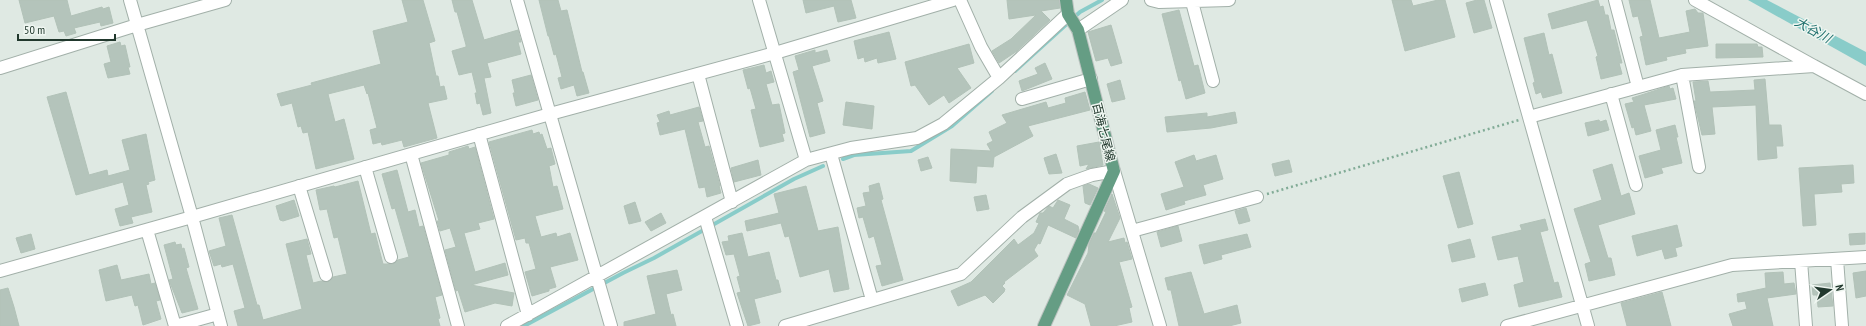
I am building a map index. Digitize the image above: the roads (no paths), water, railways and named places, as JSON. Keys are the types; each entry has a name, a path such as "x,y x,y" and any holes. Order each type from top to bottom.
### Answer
{"main road":[{"name":"百海七尾線","path":"1044,326 1114,171 1091,79 1066,0"}],"street":[{"path":"130,0 192,217 219,320 175,326 147,230"},
{"path":"0,68 137,24 225,0"},
{"path":"517,0 611,326"},
{"path":"759,0 806,160"},
{"path":"0,271 478,134 775,53 953,0"},
{"path":"960,0 980,47 999,78"},
{"path":"507,326 598,283 705,217 806,160 851,148 917,138 943,124 999,78 1073,21 1122,0"},
{"path":"1151,0 1159,2 1229,0"},
{"path":"1496,0 1588,326"},
{"path":"1615,0 1638,87"},
{"path":"1695,0 1866,94"},
{"path":"1192,2 1213,81"},
{"path":"1529,117 1682,75 1814,66"},
{"path":"698,74 732,202"},
{"path":"1682,75 1699,168"},
{"path":"1022,99 1091,79"},
{"path":"1611,94 1636,185"},
{"path":"478,134 528,315"},
{"path":"411,154 458,326"},
{"path":"831,154 872,300"},
{"path":"365,167 391,257"},
{"path":"785,326 961,274 1022,217 1067,184 1092,175 1114,171 1160,326"},
{"path":"299,186 326,275"},
{"path":"1132,231 1257,197"},
{"path":"705,217 737,326"},
{"path":"1507,326 1582,304 1732,265 1866,257"},
{"path":"1837,259 1842,326"},
{"path":"1801,261 1806,326"}],"water":[{"name":"大谷川","path":"1748,0 1767,0 1866,52 1866,66"}],"waterway":[{"path":"1015,71 1080,12 1102,0"},
{"path":"843,159 854,155 911,151 952,126 992,91"},
{"path":"524,326 654,258 794,179 823,166"}]}
